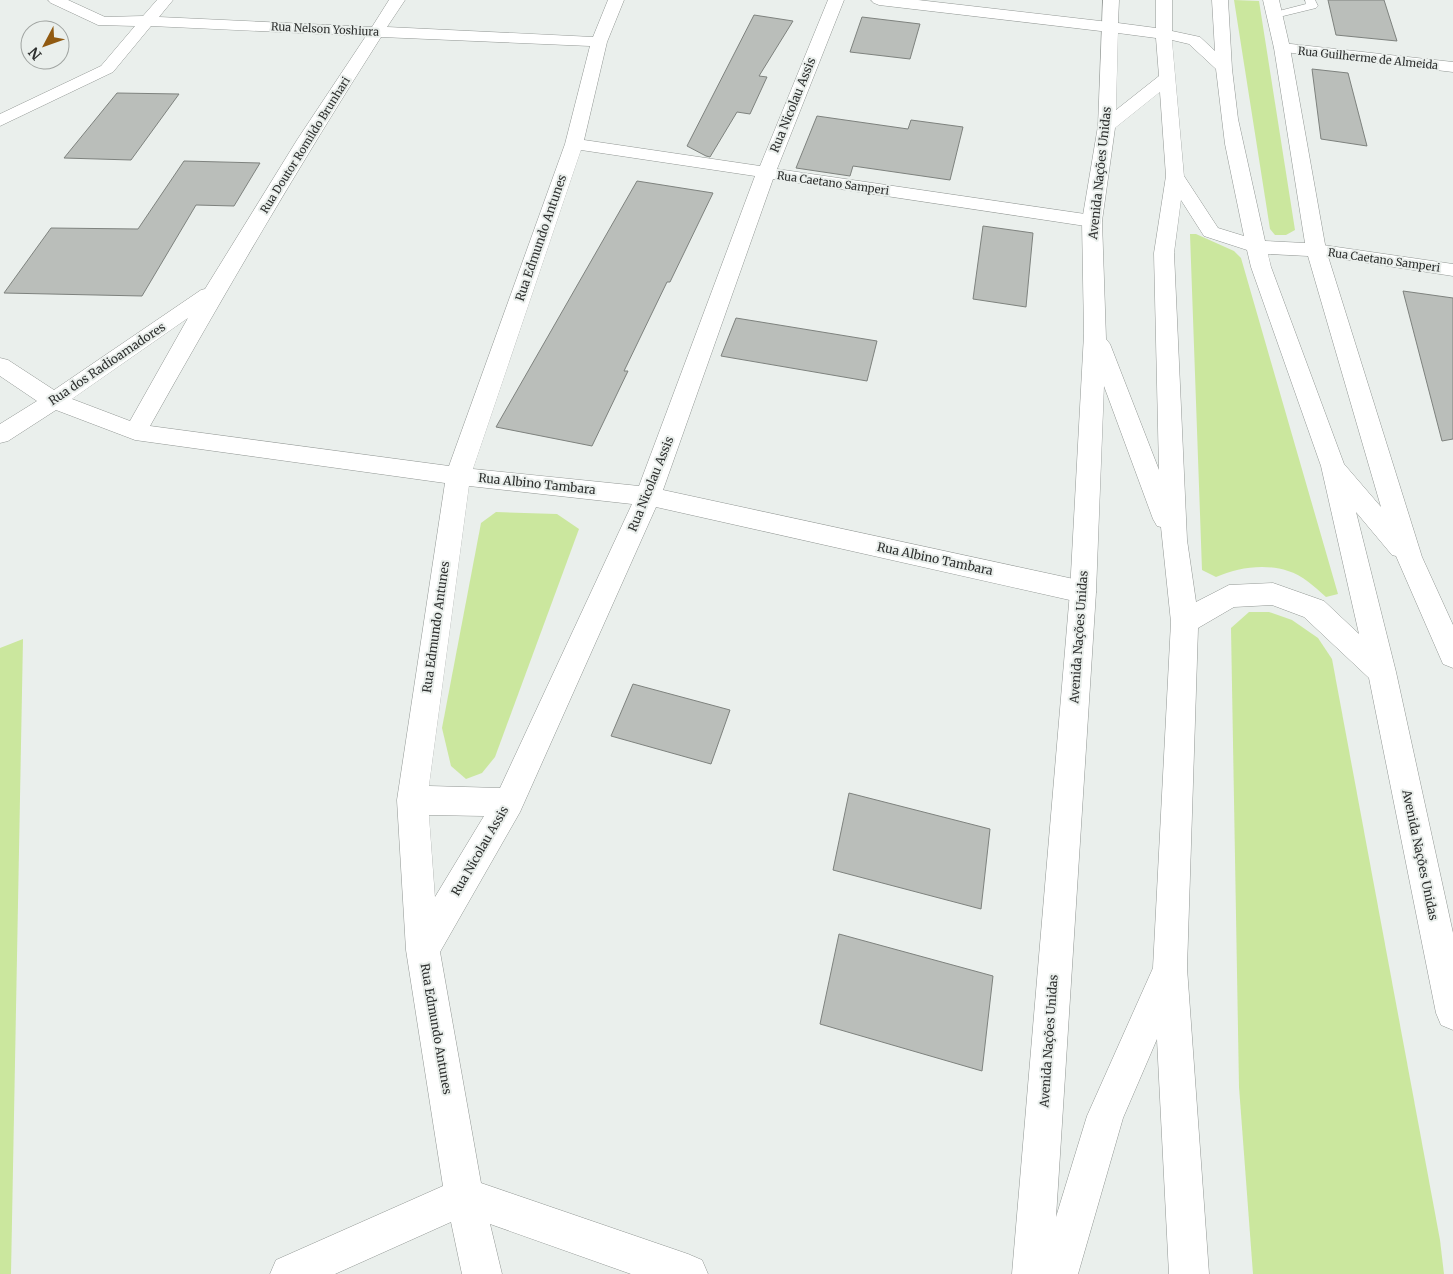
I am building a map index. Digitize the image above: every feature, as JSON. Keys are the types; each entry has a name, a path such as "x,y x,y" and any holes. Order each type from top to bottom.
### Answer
{"street":[{"name":"Rua Nelson Yoshiura","path":"56,0 103,22 146,21 599,42"},
{"path":"0,121 107,69 165,0"},
{"name":"Rua Doutor Romildo Brunhari","path":"135,432 214,292 306,140 378,32 396,0"},
{"name":"Rua Edmundo Antunes","path":"482,1274 464,1196 423,950 412,800 458,476 574,144 599,42 616,0"},
{"name":"Rua Nicolau Assis","path":"423,950 509,802 648,496 766,173 836,0"},
{"path":"879,0 1164,34 1194,40 1224,68"},
{"name":"Avenida Nações Unidas","path":"1032,1274 1083,592 1095,334 1092,221 1107,126 1111,0"},
{"path":"1164,0 1164,34 1175,176 1164,253 1174,540 1185,622 1170,968 1189,1274"},
{"name":"Avenida Nações Unidas","path":"1220,0 1224,68 1233,139 1261,267 1332,466 1382,672 1453,1013"},
{"path":"1273,7 1282,48 1316,250 1409,557 1453,656"},
{"name":"Rua Guilherme de Almeida","path":"1282,48 1453,67"},
{"path":"1107,126 1168,77"},
{"name":"Rua Caetano Samperi","path":"574,144 1092,221"},
{"name":"Rua Caetano Samperi","path":"1175,176 1211,232 1257,247 1316,250 1453,270"},
{"name":"Rua dos Radioamadores","path":"0,435 54,401 214,292"},
{"path":"1095,334 1174,540"},
{"name":"Rua Albino Tambara","path":"0,365 54,401 135,432 458,476 648,496 1083,592"},
{"path":"1332,466 1409,557"},
{"path":"1185,622 1229,596 1273,594 1314,608 1382,672"},
{"path":"412,800 509,802"},
{"path":"1058,1274 1106,1116 1170,968"},
{"path":"290,1274 464,1196 688,1274"}],"lane":[{"path":"1273,7 1312,6 1310,0"}],"green space":[{"path":"1234,0 1259,1 1295,230 1286,235 1275,235 1270,229"},
{"path":"1190,234 1196,234 1234,251 1241,258 1338,594 1326,597 1298,575 1270,567 1233,571 1216,577 1202,570"},
{"path":"496,512 557,514 579,529 495,757 482,773 466,779 451,766 442,728 481,523"},
{"path":"1249,612 1269,612 1292,620 1318,638 1332,659 1440,1240 1444,1274 1253,1274 1239,1087 1231,628"},
{"path":"23,639 11,1274 0,1274 0,648"}],"building":[{"path":"1328,0 1384,0 1397,41 1336,35"},
{"path":"754,15 793,21 759,76 767,77 750,114 737,112 710,157 706,156 687,146"},
{"path":"862,17 920,24 910,59 850,52"},
{"path":"1312,69 1348,73 1367,146 1321,139"},
{"path":"117,93 179,94 131,160 64,158"},
{"path":"817,116 908,129 911,120 963,127 950,180 853,166 850,176 796,168"},
{"path":"184,161 260,163 234,206 196,205 142,296 4,293 51,228 138,229"},
{"path":"637,181 713,193 624,371 628,371 592,446 496,427"},
{"path":"983,226 1033,233 1026,307 973,299"},
{"path":"1403,291 1453,298 1453,439 1442,441"},
{"path":"736,318 877,341 867,381 721,356"},
{"path":"633,684 730,710 711,764 611,736"},
{"path":"849,793 990,829 981,909 833,870"},
{"path":"839,934 993,976 982,1071 820,1024"}]}
